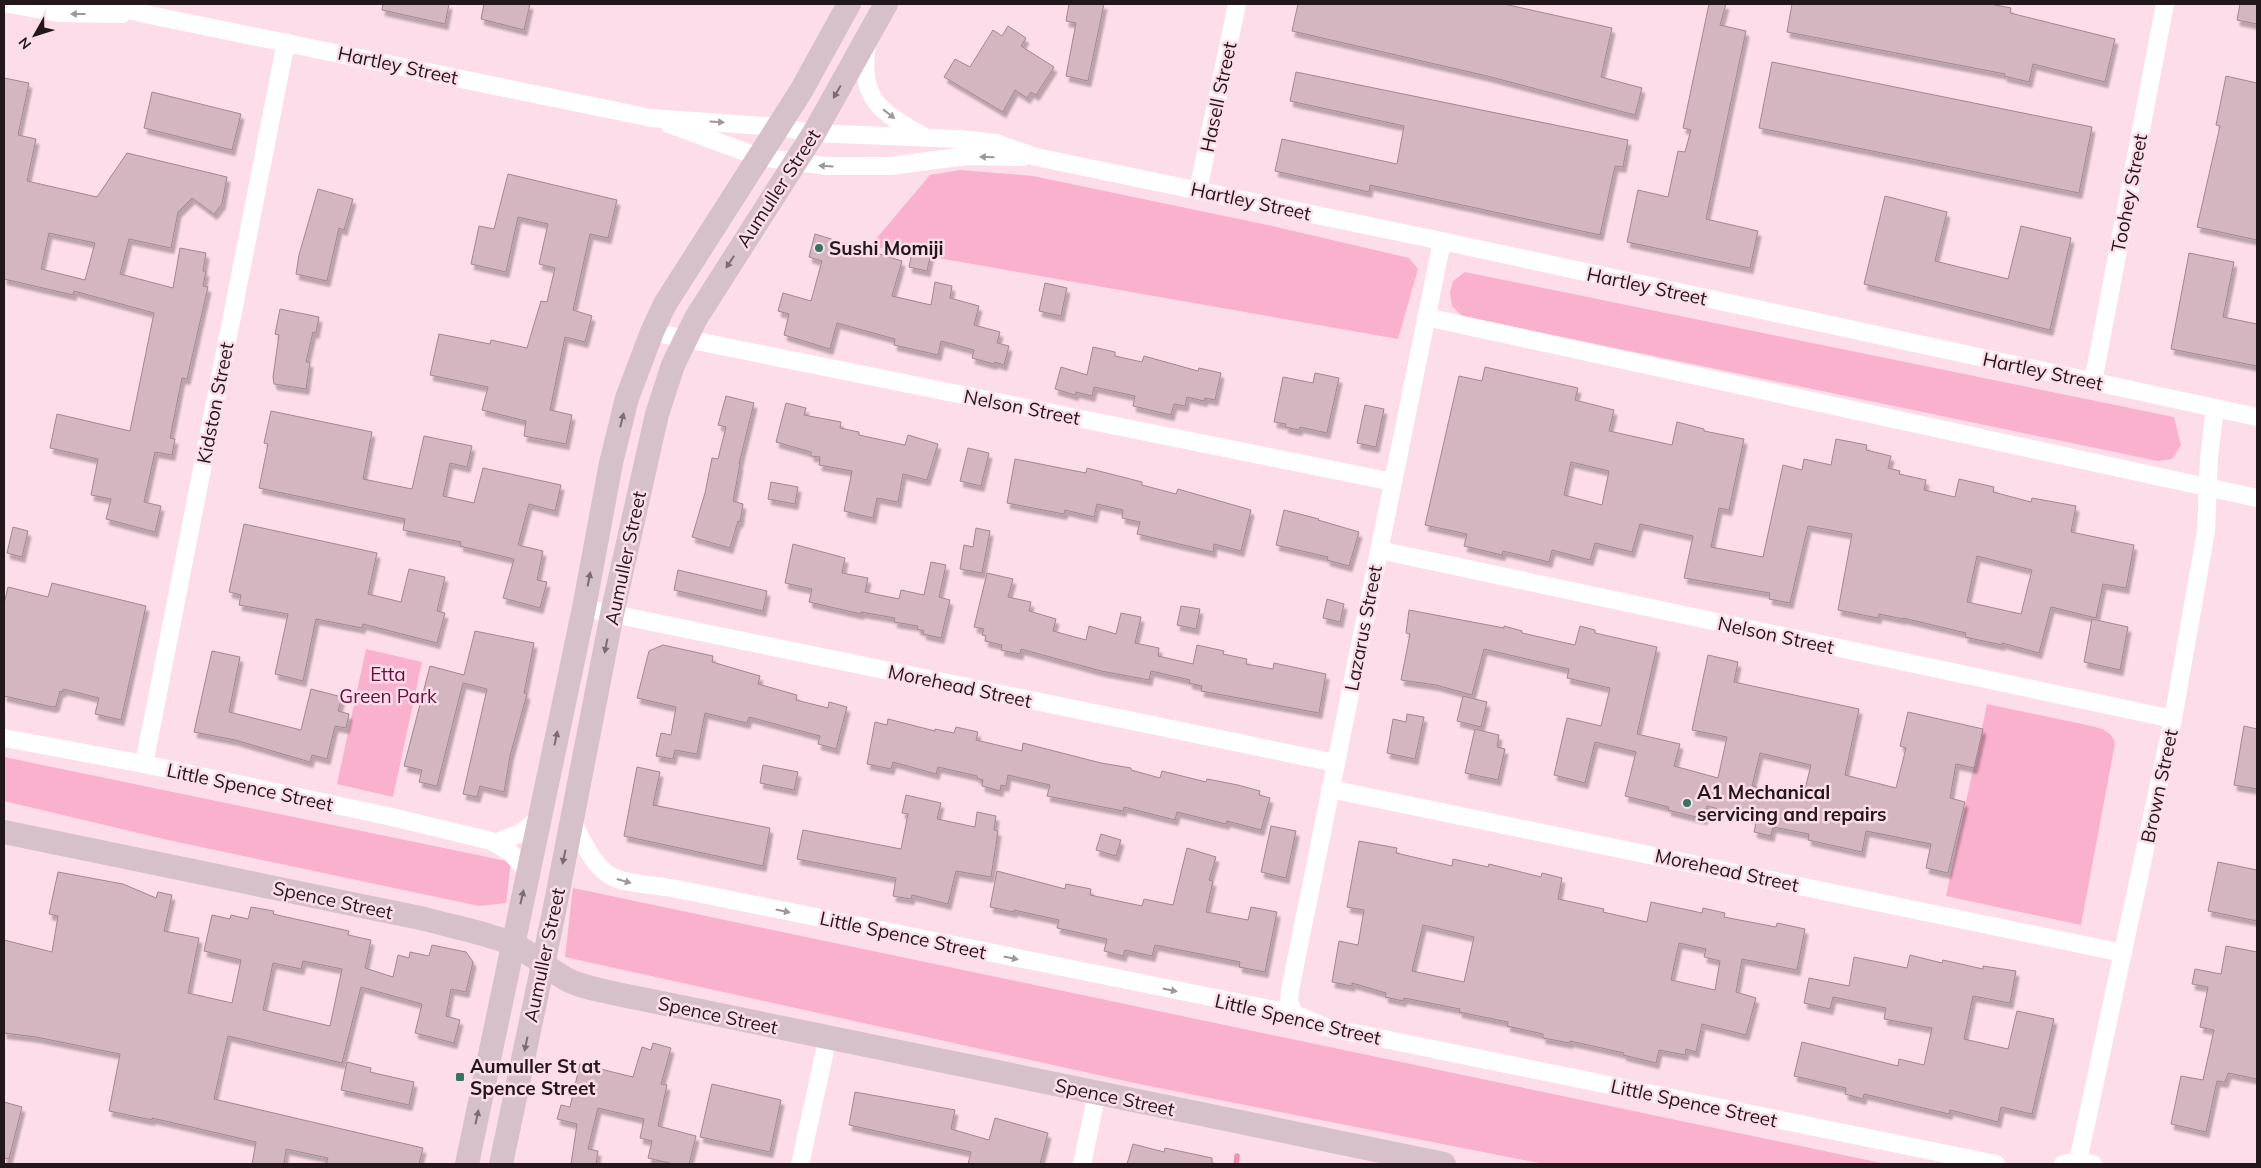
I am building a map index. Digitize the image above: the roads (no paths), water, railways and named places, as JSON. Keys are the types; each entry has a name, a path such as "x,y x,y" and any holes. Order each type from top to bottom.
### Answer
{"main road":[{"name":"Aumuller Street","path":"467,1164 584,608 611,463 627,398 652,332 682,275 780,127 849,4"},
{"name":"Aumuller Street","path":"501,1164 572,820 612,614 657,414 673,365 684,340 711,292 814,133 886,4"},
{"name":"Spence Street","path":"4,832 425,919 512,944 564,977 583,985 1444,1164"}],"street":[{"name":"Hartley Street","path":"9,4 58,14 144,14"},
{"name":"Hartley Street","path":"106,4 144,14 650,118 760,157 794,164 832,167 890,166 966,156 1036,157"},
{"name":"Hasell Street","path":"1198,190 1237,4"},
{"name":"Toohey Street","path":"2093,382 2165,4"},
{"name":"Hartley Street","path":"868,39 864,65 870,95 883,109 902,124 928,138"},
{"name":"Kidston Street","path":"144,764 286,42"},
{"name":"Hartley Street","path":"650,118 780,127 814,133 960,139 996,143 1036,157 1442,241 2257,417"},
{"name":"Lazarus Street","path":"1295,1014 1289,1004 1289,994 1442,241"},
{"path":"1426,317 2257,498"},
{"name":"Nelson Street","path":"652,332 1393,482"},
{"name":"Brown Street","path":"2078,1163 2173,719 2206,532 2209,458 2215,408"},
{"name":"Nelson Street","path":"1379,550 2173,719"},
{"name":"Morehead Street","path":"584,608 1336,763"},
{"name":"Little Spence Street","path":"4,738 144,764 382,815 496,843 517,859 528,872"},
{"name":"Morehead Street","path":"1330,789 2123,953"},
{"path":"496,843 521,833 539,818"},
{"name":"Little Spence Street","path":"572,820 596,865 608,875 622,882 682,890 1295,1014 1314,1024 1325,1027 1996,1164"},
{"path":"800,1164 828,1037"},
{"path":"1082,1164 1097,1093"}],"waterway":[{"path":"1236,1164 1237,1156"}],"place":[{"name":"Sushi Momiji","path":"819,248"},
{"name":"A1 Mechanical servicing and repairs","path":"1687,803"},
{"name":"Aumuller St at Spence Street","path":"460,1077"}],"park label":[{"name":"Etta Green Park","path":"388,685"}]}
